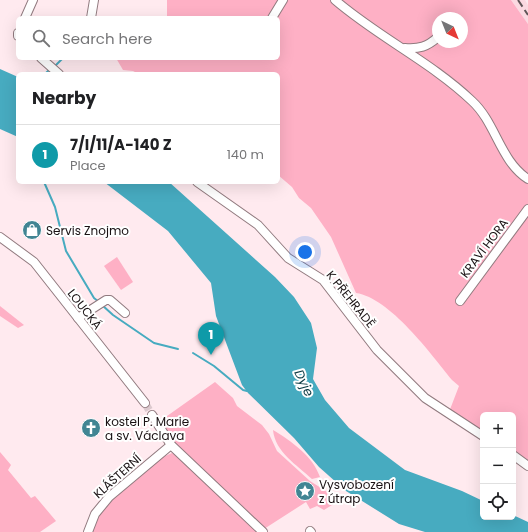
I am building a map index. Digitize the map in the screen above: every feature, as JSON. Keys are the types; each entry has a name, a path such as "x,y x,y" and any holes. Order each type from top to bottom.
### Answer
{"street":[{"path":"26,16 33,0"},
{"path":"91,16 94,0"},
{"path":"273,16 283,0"},
{"path":"335,0 353,15 403,48 473,101 485,115 512,166 528,179"},
{"path":"403,48 415,50 423,48 432,41"},
{"path":"43,60 55,71"},
{"name":"K PŘEHRADĚ","path":"200,184 258,225 288,258 323,280 377,350 425,398 480,434"},
{"name":"KRAVÍ HORA","path":"460,301 528,210"},
{"name":"LOUCKÁ","path":"0,237 34,262 145,403"},
{"path":"78,318 100,304 110,300 125,313"},
{"path":"152,415 171,445 263,532"},
{"name":"KLÁŠTERNÍ","path":"88,532 95,514 109,497 171,445"},
{"path":"516,457 528,466"}],"shaded area":[{"path":"167,0 511,0 528,24 528,461 516,455 516,412 480,412 480,430 449,412 459,386 396,316 369,297 356,293 331,237 311,208 299,198 292,187 280,177 280,72 123,70 117,60 280,60 280,16 167,16"},
{"path":"511,0 525,0 528,5 528,24"},
{"path":"117,257 133,282 121,290 104,266"},
{"path":"0,306 24,325 18,328 0,316"},
{"path":"215,382 233,398 237,406 262,425 269,434 277,451 310,481 340,500 324,510 317,506 310,509 306,502 264,529 174,443 160,421"},
{"path":"273,430 294,444 307,456 317,469 320,477 312,479 288,458 278,445"},
{"path":"0,452 11,465 8,470 31,498 35,496 56,521 40,532 0,532"},
{"path":"172,453 176,455 259,532 91,532 97,516 110,499 163,457"}],"water":[{"path":"0,69 16,76 16,136 0,129"},
{"name":"Dyje","path":"107,184 171,184 275,277 294,297 311,323 317,348 313,379 325,400 349,428 405,470 462,491 480,500 480,520 516,520 516,516 528,522 528,532 425,532 399,524 346,491 319,467 294,438 248,393 242,385 216,316 211,283 168,231"}],"waterway":[{"path":"54,67 61,60"},
{"path":"47,72 50,69"},
{"path":"45,184 55,207 66,251 94,298 99,302"},
{"path":"102,305 113,315 154,343 178,349"},
{"path":"193,353 214,366 243,390 247,391"}],"tunnel":[{"path":"145,403 152,415"}],"railway":[{"path":"518,0 528,15"}],"place":[{"name":"Servis Znojmo","path":"32,230"},
{"name":"7/I/11/A-140 Z","path":"211,355"},
{"name":"kostel P. Marie a sv. Václava","path":"91,428"},
{"name":"Vysvobození z útrap","path":"305,491"}]}
